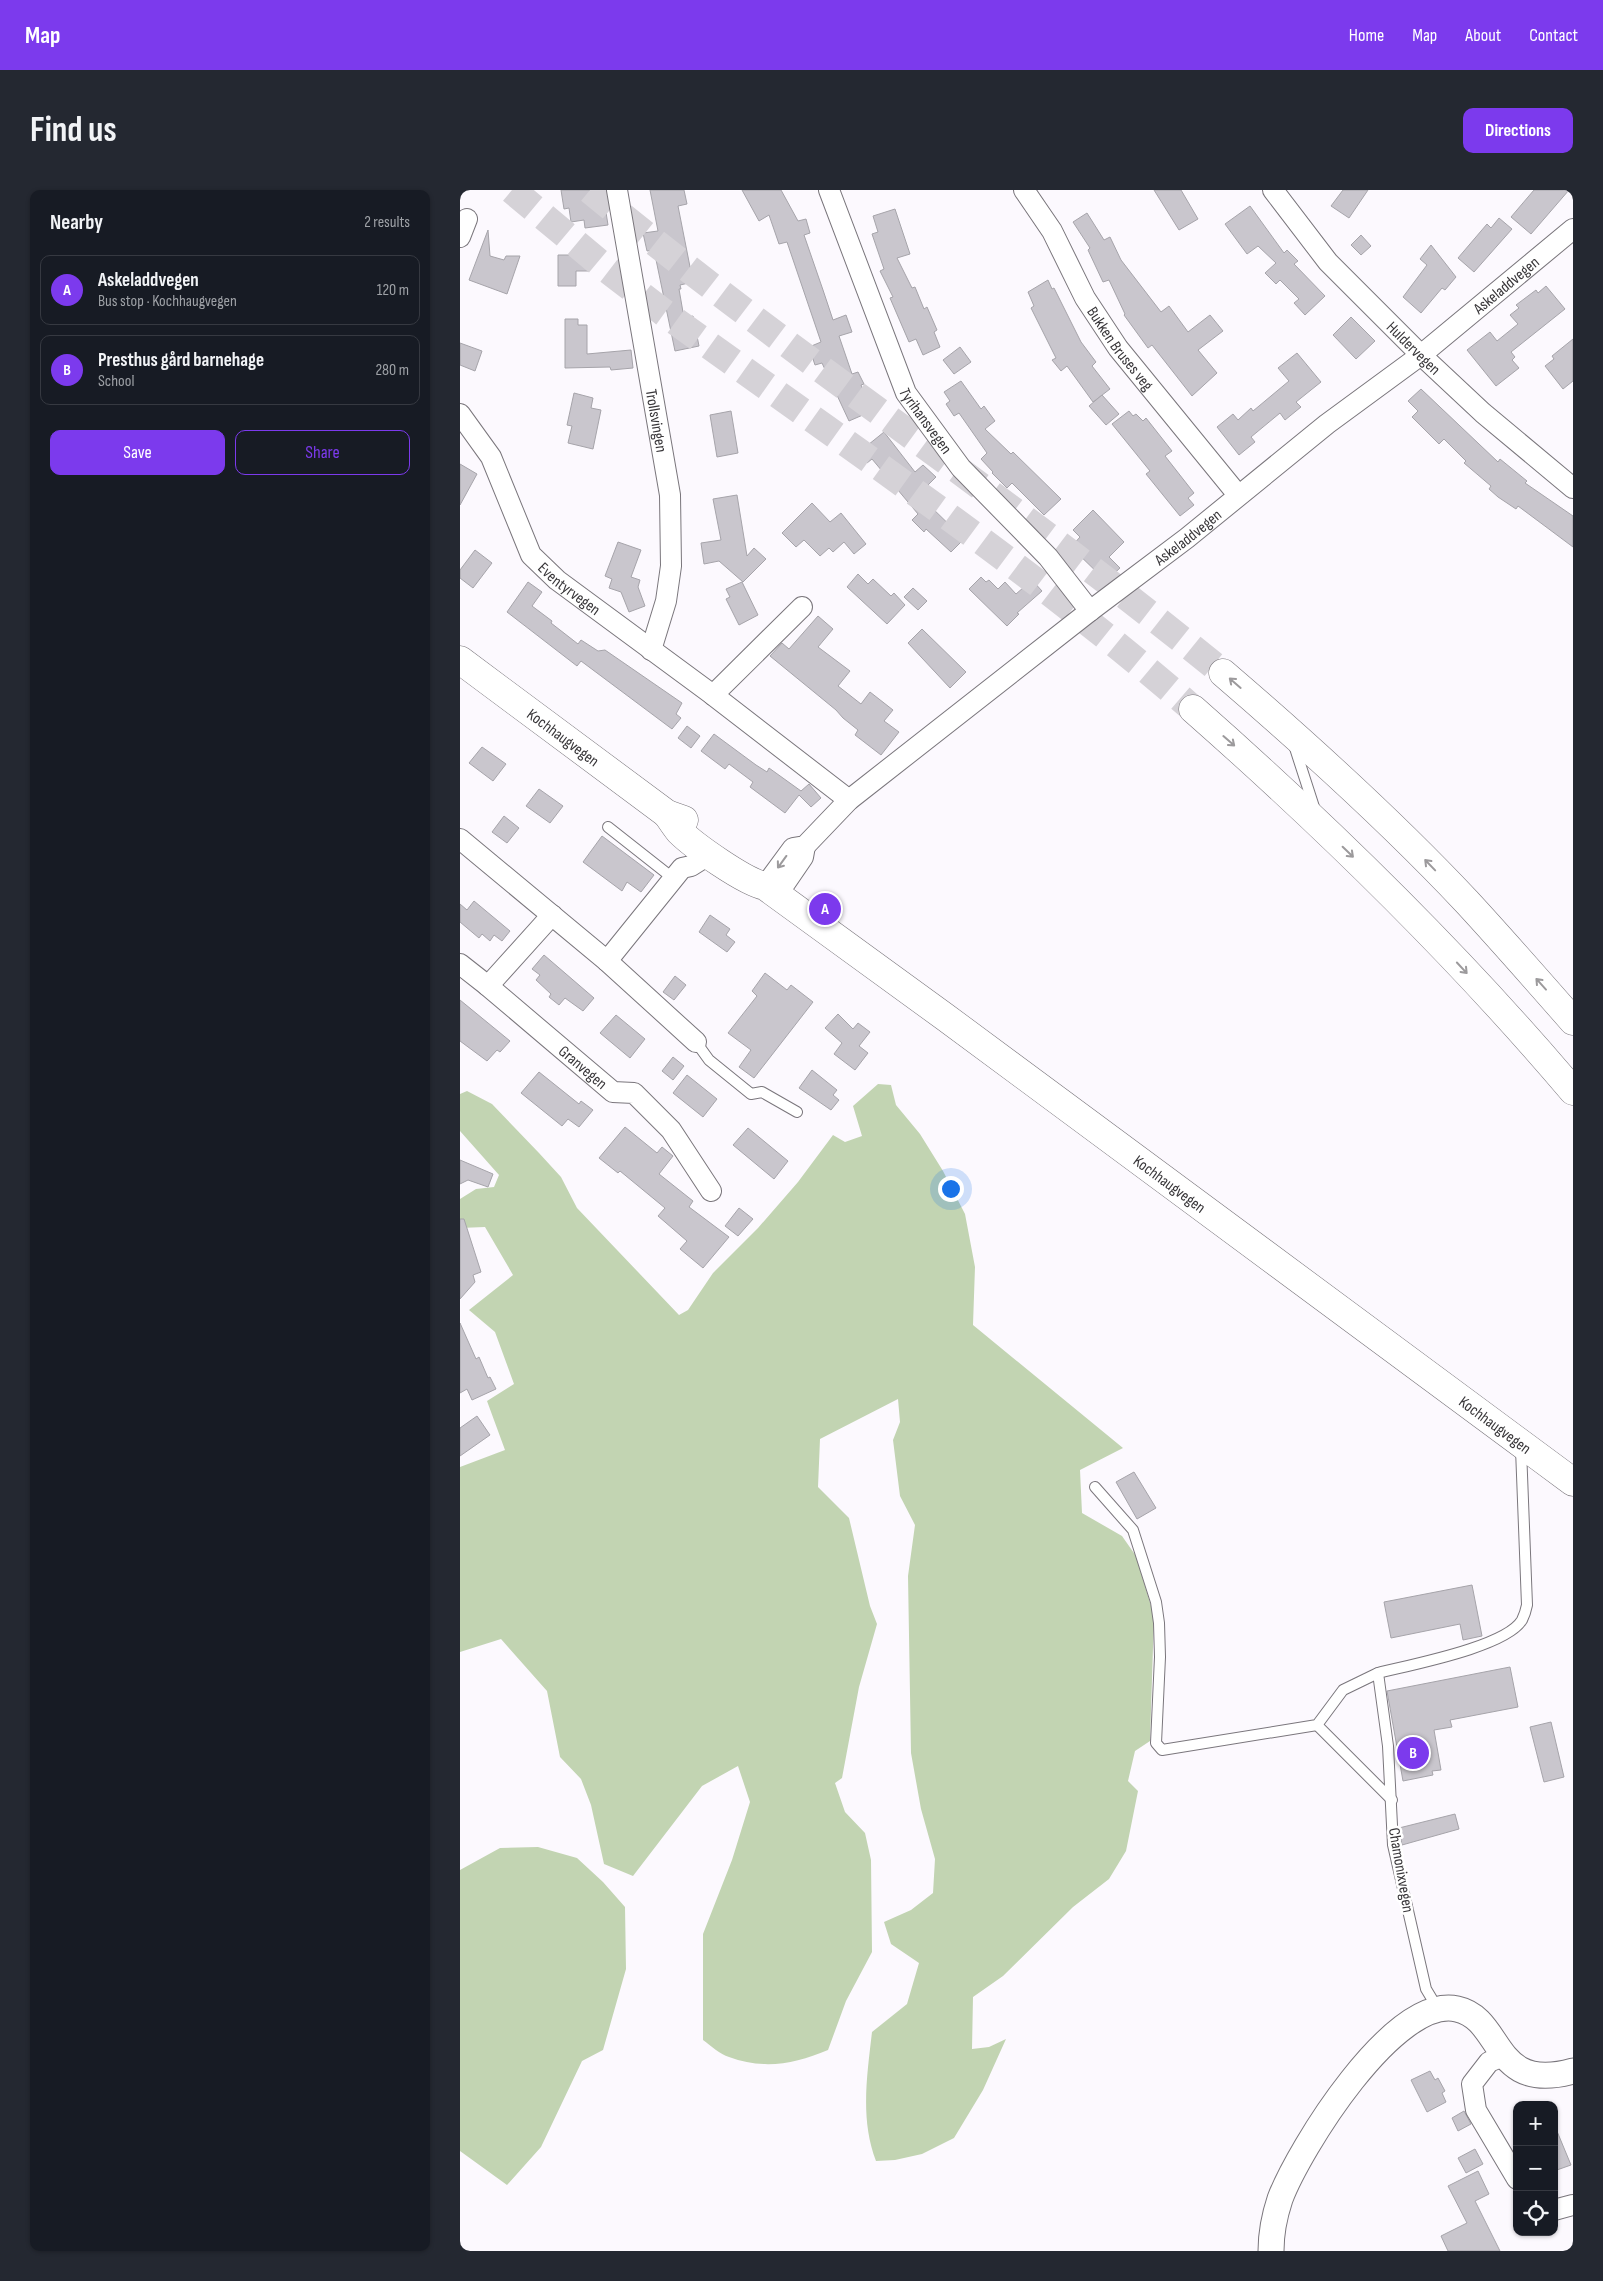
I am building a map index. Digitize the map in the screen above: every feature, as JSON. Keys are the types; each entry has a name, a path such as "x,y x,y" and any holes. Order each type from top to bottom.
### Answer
{"main road":[{"name":"Kochhaugvegen","path":"460,660 667,814 686,821 759,875 771,891"},
{"path":"1224,673 1289,730 1406,840 1466,902 1573,1021"},
{"path":"1193,709 1320,825 1435,940 1573,1092"},
{"name":"Kochhaugvegen","path":"667,814 679,831 688,838 752,884 771,891 1573,1482"}],"street":[{"name":"Trollsvingen","path":"617,190 670,495 671,566 666,601 651,650"},
{"name":"Tyrihansvegen","path":"829,190 906,393 961,468 1048,557 1090,611"},
{"name":"Bukken Bruses veg","path":"1024,190 1052,231 1085,298 1118,348 1238,495"},
{"name":"Huldervegen","path":"1275,191 1328,262 1421,355 1483,413 1573,488"},
{"name":"Askeladdvegen","path":"771,891 793,848 805,846 849,800 1090,611 1187,538 1327,424 1421,355 1573,229"},
{"name":"Eventyrvegen","path":"460,414 491,457 531,555 557,580 713,695 849,800"},
{"path":"713,695 802,607"},
{"path":"607,962 678,873 688,838"},
{"path":"460,839 607,962 696,1042"},
{"path":"678,873 710,854"},
{"path":"488,986 552,916"},
{"name":"Granvegen","path":"460,964 613,1092 634,1093 672,1130 711,1191"},
{"path":"1271,2251 1271,2232 1280,2199 1325,2117 1354,2076 1386,2043 1409,2023 1438,2009 1457,2008 1476,2016 1503,2056 1520,2069 1538,2075 1573,2071"},
{"path":"1503,2056 1489,2062 1472,2084 1476,2110 1513,2172"},
{"path":"1558,2209 1573,2204"}],"lane":[{"path":"1289,730 1320,825"},
{"path":"608,827 678,873"},
{"path":"696,1042 708,1060 751,1094 762,1092 797,1112"},
{"path":"1095,1487 1133,1530 1154,1595 1160,1622 1156,1743 1162,1750 1317,1725 1343,1690 1378,1674 1466,1651 1498,1637 1521,1621 1527,1606 1520,1442"},
{"name":"Chamonixvegen","path":"1378,1674 1388,1746 1393,1845 1426,1989 1438,2009"},
{"path":"1317,1725 1392,1800"}],"green space":[{"path":"878,1084 891,1085 896,1105 920,1134 943,1171 965,1214 975,1267 973,1325 1123,1448 1080,1470 1082,1513 1122,1536 1136,1556 1154,1616 1150,1741 1135,1751 1128,1781 1138,1791 1126,1851 1109,1879 1073,1907 1003,1976 973,1997 972,2049 989,2047 1006,2039 983,2090 954,2138 922,2154 895,2160 876,2161 871,2145 866,2113 872,2032 907,2004 919,1963 891,1944 884,1922 911,1910 933,1893 935,1859 921,1809 911,1753 908,1576 915,1525 900,1496 893,1440 900,1422 898,1399 820,1439 818,1487 849,1518 870,1606 877,1624 859,1687 842,1778 835,1783 845,1812 865,1833 871,1860 872,1952 846,2001 828,2050 804,2059 779,2064 742,2061 722,2054 703,2040 703,1934 732,1860 750,1802 738,1766 702,1786 633,1876 604,1864 591,1805 581,1779 560,1757 547,1691 501,1639 460,1652 460,1467 505,1450 487,1401 514,1384 495,1332 469,1310 513,1275 485,1227 460,1228 460,1199 476,1189 494,1187 499,1175 460,1131 460,1094 467,1091 492,1104 561,1177 577,1208 679,1315 688,1310 713,1273 758,1228 798,1182 833,1135 845,1142 862,1136 853,1106"},
{"path":"538,1847 577,1858 603,1882 625,1907 626,1969 603,2050 582,2061 541,2147 507,2185 460,2151 460,1870 500,1848"}],"building":[{"path":"561,190 590,190 592,208 605,206 608,225 585,228 584,220 571,222 569,208 564,209"},
{"path":"650,190 684,190 687,204 678,206 693,282 680,285 681,289 679,289 684,318 693,316 699,346 675,351 654,250 647,251 643,233 658,231"},
{"path":"742,190 781,190 798,221 806,219 810,233 804,235 833,320 846,315 852,332 839,336 852,374 858,372 864,384 861,385 872,411 849,421 822,363 815,365 809,347 821,342 787,242 779,244 769,215 759,221"},
{"path":"1154,190 1181,190 1198,219 1179,230"},
{"path":"1343,190 1368,190 1349,218 1331,206"},
{"path":"1534,190 1569,190 1531,234 1511,217"},
{"path":"1250,206 1284,253 1287,250 1298,261 1294,264 1325,296 1305,315 1294,303 1299,299 1280,280 1276,284 1265,273 1276,263 1258,246 1247,254 1225,224"},
{"path":"895,209 910,254 897,258 912,288 915,287 924,309 927,307 937,330 934,332 940,347 923,355 916,339 909,342 890,298 893,297 880,271 884,269 872,234 878,232 873,216"},
{"path":"1087,213 1104,240 1110,237 1121,260 1161,312 1169,306 1188,332 1210,315 1223,331 1198,350 1217,373 1192,396 1152,345 1148,348 1124,315 1109,280 1103,282 1088,250 1090,248 1073,222"},
{"path":"1499,218 1512,229 1474,272 1458,258 1487,224 1491,228"},
{"path":"488,230 490,256 504,260 506,256 520,256 507,294 469,280"},
{"path":"1361,235 1371,246 1361,255 1351,245"},
{"path":"1431,245 1456,277 1445,290 1442,288 1421,313 1403,297 1427,265 1420,259"},
{"path":"558,255 589,255 589,271 576,271 576,286 558,286"},
{"path":"1048,280 1052,289 1054,288 1081,342 1096,362 1092,366 1110,389 1093,402 1067,366 1061,371 1052,360 1056,358 1031,308 1034,306 1028,292"},
{"path":"1546,286 1565,309 1511,352 1515,357 1512,360 1519,368 1496,386 1467,350 1490,332 1497,341 1518,324 1510,315 1519,308 1516,305 1536,290 1538,293"},
{"path":"1351,317 1375,341 1356,359 1333,335"},
{"path":"565,319 578,319 578,325 587,325 587,354 631,350 633,368 611,370 610,367 565,368"},
{"path":"1573,339 1573,381 1563,389 1545,366 1554,359 1552,356"},
{"path":"460,343 482,351 475,371 460,365"},
{"path":"960,347 971,362 954,374 943,360"},
{"path":"1297,353 1321,382 1296,402 1301,407 1285,420 1280,413 1251,437 1255,442 1239,455 1217,427 1233,414 1238,420 1251,408 1253,411 1289,381 1278,368"},
{"path":"961,381 981,409 984,406 995,421 985,429 1011,454 1013,452 1061,499 1044,515 1012,483 1007,488 992,473 981,459 987,453 959,413 954,416 946,404 950,401 944,392"},
{"path":"1421,389 1498,462 1500,459 1527,481 1525,483 1573,516 1573,547 1518,506 1516,509 1498,497 1489,489 1491,486 1464,463 1466,461 1444,439 1439,444 1412,417 1418,411 1408,401"},
{"path":"574,393 593,398 591,408 601,410 593,449 568,443 572,426 567,425"},
{"path":"1102,395 1119,414 1106,425 1089,406"},
{"path":"731,411 738,453 717,457 710,415"},
{"path":"1129,411 1133,416 1136,414 1143,421 1146,418 1172,451 1165,456 1194,493 1188,498 1194,505 1180,516 1146,474 1150,471 1112,424"},
{"path":"884,432 915,472 923,465 936,477 922,491 931,499 927,503 964,539 951,552 926,529 924,532 912,520 918,514 872,459 867,463 858,453"},
{"path":"460,464 477,474 460,505"},
{"path":"737,495 747,556 754,548 766,559 743,582 719,561 704,564 701,543 721,540 713,499"},
{"path":"812,503 830,522 841,513 866,544 854,554 844,542 833,552 829,548 820,556 804,540 796,547 782,533"},
{"path":"1093,510 1124,542 1109,557 1120,568 1106,581 1071,547 1080,537 1073,530"},
{"path":"618,542 641,550 631,577 640,580 638,587 645,606 629,612 621,592 609,588 612,579 605,576"},
{"path":"475,550 492,563 473,588 460,578 460,570"},
{"path":"858,574 868,584 873,579 891,596 894,593 905,605 887,624 847,587"},
{"path":"981,577 986,582 989,580 998,589 1005,582 1016,594 1032,580 1042,591 1017,613 1019,614 1007,626 969,589"},
{"path":"528,582 542,592 532,606 552,621 551,623 578,644 581,640 598,651 605,650 682,703 676,714 681,718 672,729 581,661 577,666 507,612"},
{"path":"742,582 758,615 739,625 726,599 730,597 726,589"},
{"path":"913,588 927,601 918,610 904,597"},
{"path":"818,616 833,629 818,647 850,671 838,686 861,704 870,692 893,710 884,721 899,732 881,755 855,735 858,730 836,710 770,656 782,643 789,649"},
{"path":"922,629 966,672 950,688 908,643"},
{"path":"687,726 700,736 691,748 678,738"},
{"path":"714,734 756,765 767,772 769,768 801,791 809,784 821,798 811,807 799,795 785,813 750,787 753,782 729,764 725,769 701,751"},
{"path":"482,747 506,764 493,781 469,763"},
{"path":"539,789 563,806 550,823 526,806"},
{"path":"504,816 519,828 507,843 492,832"},
{"path":"602,836 654,875 641,892 627,882 622,891 583,862"},
{"path":"474,901 510,931 502,941 494,935 490,941 482,934 479,938 460,922 460,904 467,910"},
{"path":"710,915 730,929 726,935 735,942 727,952 699,932"},
{"path":"544,955 594,998 583,1011 565,998 559,1005 549,997 551,994 536,980 540,975 532,969"},
{"path":"765,973 787,990 791,985 813,1002 754,1078 739,1067 751,1050 728,1033 757,996 752,991"},
{"path":"675,976 686,985 674,1000 663,992"},
{"path":"460,1000 510,1041 500,1052 497,1050 487,1061 460,1041"},
{"path":"838,1014 853,1029 858,1023 870,1032 859,1046 868,1053 855,1070 834,1054 842,1043 825,1028"},
{"path":"616,1015 645,1039 630,1058 600,1033"},
{"path":"673,1057 684,1066 673,1080 662,1071"},
{"path":"812,1070 837,1090 833,1095 839,1100 831,1110 799,1088"},
{"path":"539,1072 579,1104 581,1101 593,1110 579,1127 568,1119 562,1126 521,1093"},
{"path":"687,1075 717,1099 703,1117 673,1093"},
{"path":"625,1127 657,1153 662,1147 673,1156 659,1174 693,1201 689,1207 729,1237 703,1268 680,1249 687,1241 658,1216 665,1208 620,1171 618,1173 599,1158"},
{"path":"748,1128 788,1161 774,1179 733,1145"},
{"path":"460,1160 493,1174 488,1187 468,1180 460,1184"},
{"path":"739,1208 753,1219 738,1236 725,1226"},
{"path":"460,1219 464,1219 481,1272 473,1275 475,1282 460,1299"},
{"path":"460,1323 476,1359 479,1357 488,1378 490,1377 496,1389 472,1400 467,1389 460,1393"},
{"path":"477,1416 490,1435 460,1456 460,1428"},
{"path":"1134,1472 1156,1508 1137,1519 1116,1482"},
{"path":"1472,1585 1482,1636 1463,1640 1460,1624 1391,1638 1384,1602"},
{"path":"1510,1667 1518,1707 1450,1720 1452,1727 1434,1730 1441,1770 1432,1771 1433,1775 1403,1781 1387,1691"},
{"path":"1551,1722 1564,1777 1544,1782 1530,1727"},
{"path":"1455,1814 1459,1829 1402,1845 1399,1828"},
{"path":"1430,2071 1435,2080 1438,2078 1445,2091 1442,2093 1446,2102 1427,2112 1411,2080"},
{"path":"1464,2111 1471,2124 1458,2131 1452,2118"},
{"path":"1558,2134 1571,2165 1558,2170"},
{"path":"1475,2149 1483,2164 1466,2173 1458,2158"},
{"path":"1478,2171 1489,2194 1475,2201 1500,2251 1448,2251 1441,2236 1467,2223 1448,2186"}],"tunnel":[{"path":"512,190 603,266 663,312 933,505 1065,604 1193,709"},
{"path":"590,190 747,313 1066,550 1223,673"}],"place":[{"name":"Askeladdvegen","path":"825,909"},
{"name":"Presthus gård barnehage","path":"1413,1753"}]}
